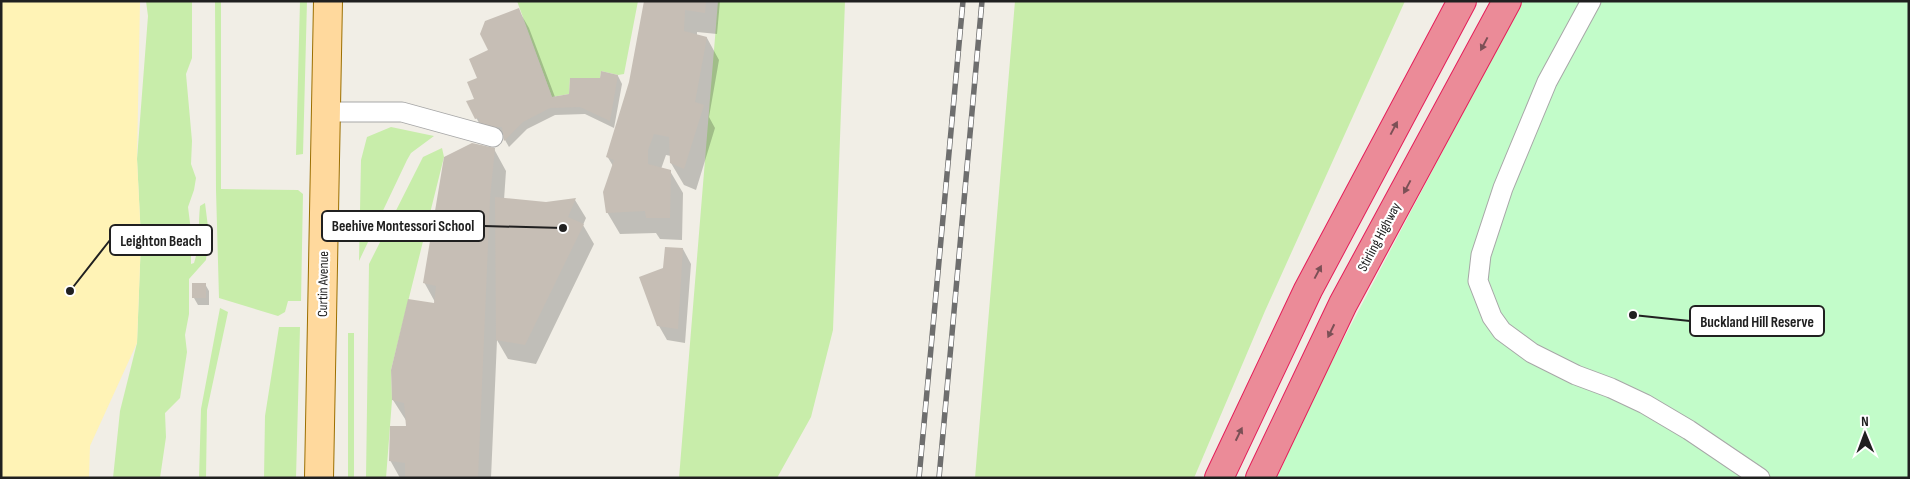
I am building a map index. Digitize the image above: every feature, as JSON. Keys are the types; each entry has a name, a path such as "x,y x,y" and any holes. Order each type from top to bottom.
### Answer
{"highway":[{"path":"1219,478 1308,290 1462,1"},
{"name":"Stirling Highway","path":"1260,478 1343,304 1507,1"}],"main road":[{"name":"Curtin Avenue","path":"319,478 328,1"}],"lane":[{"path":"1591,1 1547,82 1503,188 1481,254 1478,281 1492,317 1502,330 1532,353 1576,375 1611,388 1645,404 1689,430 1760,478"},
{"path":"326,112 402,112 494,137"}],"green space":[{"path":"146,1 192,1 192,58 186,74 192,141 191,164 196,178 188,207 191,231 191,264 194,263 197,249 200,206 205,203 209,235 206,260 189,279 189,314 185,335 187,352 180,398 165,413 166,437 160,478 113,478 120,411 137,343 141,239 137,159 148,16"},
{"path":"215,1 221,1 221,189 298,190 303,194 301,301 288,301 285,312 278,316 219,298 216,190"},
{"path":"300,1 307,1 303,154 296,155"},
{"path":"517,1 638,1 624,74 618,75 601,71 600,78 570,78 569,94 552,97"},
{"path":"718,1 845,1 833,330 811,417 777,478 679,478"},
{"path":"1015,1 1405,1 1265,311 1194,478 975,478"},
{"path":"1522,1 1909,1 1909,478 1277,478 1313,397"},
{"path":"391,127 434,136 411,153 359,261 361,160 367,137"},
{"path":"442,148 444,157 391,370 392,400 386,478 366,478 369,264 423,157"},
{"path":"220,308 228,312 207,410 206,478 199,478 201,409"},
{"path":"279,327 300,327 296,478 264,478 265,416"},
{"path":"348,333 354,333 354,478 348,478"}],"sand":[{"path":"1,1 140,1 137,159 141,239 137,343 90,446 89,478 1,478"}],"building":[{"path":"644,1 706,1 705,13 685,10 684,31 707,37 695,102 704,105 684,169 670,163 669,137 654,134 648,150 648,164 671,170 670,218 646,218 645,211 606,213 603,192 614,160 606,157 629,82"},
{"path":"519,8 552,97 569,94 570,78 600,78 601,71 618,75 610,121 580,107 550,108 523,122 504,141 502,127 480,127 479,118 475,119 466,101 474,99 467,82 477,78 469,59 488,50 480,34 485,21"},
{"path":"472,143 495,148 490,198 478,478 405,478 405,463 389,461 390,426 406,426 404,403 392,400 391,370 408,299 434,303 436,286 423,283 444,157"},
{"path":"495,197 546,202 576,198 568,217 584,224 525,345 496,340"},
{"path":"665,247 683,248 678,329 657,326 639,277 663,268"},
{"path":"192,283 206,283 206,298 192,298"}],"railway":[{"path":"919,478 963,1"},
{"path":"939,478 982,1"}],"place":[{"name":"Beehive Montessori School","path":"563,228"},
{"name":"Leighton Beach","path":"70,291"},
{"name":"Buckland Hill Reserve","path":"1633,315"}]}
